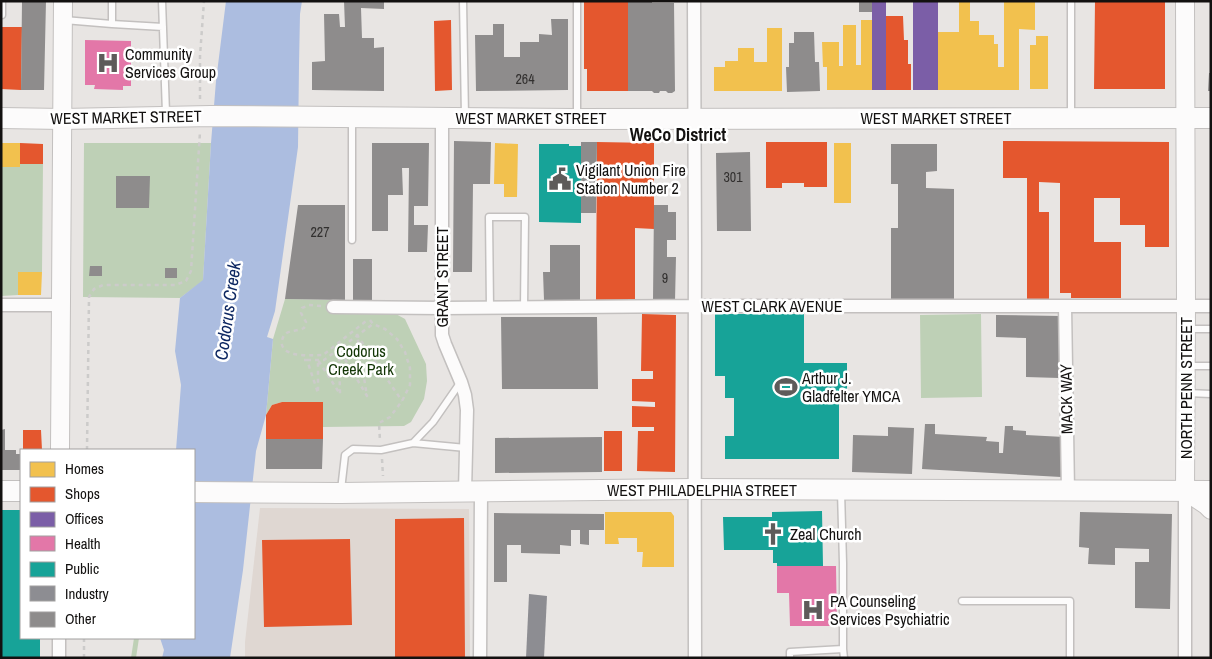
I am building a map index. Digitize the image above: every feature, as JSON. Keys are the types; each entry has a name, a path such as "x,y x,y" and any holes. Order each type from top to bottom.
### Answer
{"main road":[{"name":"WEST MARKET STREET","path":"1,118 316,116 577,119 1211,118"},
{"name":"WEST PHILADELPHIA STREET","path":"195,492 340,493 694,489 1211,491"},
{"path":"1,491 20,491"}],"street":[{"path":"60,449 63,1"},
{"path":"694,1 695,658"},
{"name":"NORTH PENN STREET","path":"1185,1 1186,658"},
{"name":"GRANT STREET","path":"442,118 442,335 461,382 467,410 466,448 473,492 480,658"},
{"path":"1,305 62,305"},
{"name":"MACK WAY","path":"1065,306 1068,491"},
{"name":"WEST CLARK AVENUE","path":"333,307 1211,306"},
{"path":"1185,492 1211,510"},
{"path":"59,639 59,658"}],"lane":[{"path":"2,1 2,15"},
{"path":"112,1 112,24"},
{"path":"162,1 166,117"},
{"path":"463,1 465,118"},
{"path":"577,1 577,119"},
{"path":"1071,1 1071,118"},
{"path":"63,19 163,27"},
{"path":"352,117 352,240"},
{"path":"490,308 489,217 525,217 524,308"},
{"path":"1186,329 1211,329"},
{"path":"1186,366 1211,366"},
{"path":"414,443 433,422 461,382"},
{"path":"1186,393 1211,394"},
{"path":"340,493 345,455 353,449 381,450 414,443 466,448"},
{"path":"841,490 844,658"},
{"path":"962,601 1070,601 1070,658"},
{"path":"790,658 790,652 843,649"}],"path":[{"path":"87,449 90,297 94,289 103,285 175,285 186,281 190,271 206,116 200,56 204,1"},
{"path":"333,307 310,305 302,308 301,313 306,322 304,328 285,334 282,346 292,354 323,355 369,318 373,324 385,329 398,339 410,368 410,384 390,417 378,423 385,492"},
{"path":"318,360 318,394 306,360 318,360 324,360 373,324"},
{"path":"339,349 367,396 357,336"},
{"path":"357,336 402,400"},
{"path":"318,360 340,394 339,349"},
{"path":"84,639 84,658"}],"shaded area":[{"path":"260,508 469,509 470,658 245,658 245,642"}],"green space":[{"path":"84,143 211,143 203,281 180,298 83,297"},
{"path":"20,164 43,164 42,272 18,272 18,295 1,296 1,167 20,167"},
{"name":"Codorus Creek Park","path":"285,299 372,301 405,319 426,364 427,381 424,399 411,422 404,426 323,427 322,402 282,402 272,405 266,415 273,339"},
{"path":"981,314 982,397 921,398 920,315"},
{"path":"134,639 139,639 136,658 131,658"}],"water":[{"name":"Codorus Creek","path":"226,1 302,1 300,14 298,147 275,311 267,337 273,339 266,415 256,451 243,570 230,658 162,658 164,650 160,639 195,639 195,449 176,449 181,385 175,351 180,298 203,280 216,81"}],"building: Homes":[{"path":"959,1 970,1 970,21 979,21 979,35 994,35 994,44 998,44 998,67 1004,67 1004,2 1035,2 1035,30 1019,29 1019,90 938,90 938,32 959,32"},
{"path":"861,20 872,20 872,90 827,90 827,67 823,67 822,42 839,42 839,66 843,66 843,25 856,25 856,65 861,65"},
{"path":"767,28 782,28 782,91 714,91 714,67 725,67 725,61 738,61 738,48 754,48 754,62 767,62"},
{"path":"1036,36 1048,36 1048,89 1030,89 1030,45 1036,45"},
{"path":"1,143 20,143 20,167 1,167"},
{"path":"495,143 518,144 517,197 504,197 504,184 494,184"},
{"path":"834,143 851,143 851,203 834,203"},
{"path":"18,272 42,272 41,295 18,295"},
{"path":"605,512 671,512 674,516 674,567 642,567 643,552 637,552 637,538 618,538 619,544 605,544"}],"building: Shops":[{"path":"584,1 628,1 628,91 587,91 587,69 584,69"},
{"path":"1095,1 1165,1 1165,89 1094,89"},
{"path":"886,16 903,16 904,40 908,40 908,64 911,64 911,90 886,90"},
{"path":"451,20 452,90 435,91 434,21"},
{"path":"1,27 22,27 21,90 1,89"},
{"path":"1003,141 1169,142 1169,247 1145,247 1145,225 1120,225 1120,198 1094,198 1094,242 1121,242 1121,298 1071,298 1071,293 1060,293 1060,183 1039,182 1039,212 1049,212 1049,300 1027,300 1027,178 1003,178"},
{"path":"597,142 654,143 654,229 635,228 635,301 596,300"},
{"path":"766,142 827,142 827,187 804,187 804,183 782,183 782,188 766,188"},
{"path":"20,143 43,144 43,164 20,164"},
{"path":"642,314 676,315 675,472 637,471 638,431 654,431 654,427 632,427 632,406 655,407 655,402 632,401 632,379 653,379 653,371 641,371"},
{"path":"282,402 323,402 323,439 266,439 266,415 272,405"},
{"path":"23,430 41,430 42,449 23,449"},
{"path":"604,431 622,431 622,471 604,471"},
{"path":"464,518 465,658 395,658 395,519"},
{"path":"350,539 352,625 264,627 262,540"}],"building: Offices":[{"path":"872,1 886,1 886,90 872,90"},
{"path":"913,1 938,1 938,90 913,90"}],"building: Health":[{"name":"Community Services Group","path":"85,40 131,41 131,86 123,86 123,90 94,89 95,85 85,85"},
{"name":"PA Counseling Services Psychiatric","path":"777,566 836,566 837,626 790,626 789,593 777,593"}],"building: Public":[{"name":"Vigilant Union Fire Station Number 2","path":"539,144 581,146 581,223 539,222"},
{"name":"Arthur J. Gladfelter YMCA","path":"715,314 804,314 804,363 847,363 847,398 839,398 839,459 725,459 725,436 734,436 734,398 725,398 725,376 715,376"},
{"path":"1,510 20,510 20,639 40,639 40,658 1,658"},
{"name":"Zeal Church","path":"822,511 823,566 777,566 777,563 773,563 773,550 724,550 723,517 772,517 772,512"}],"building: Industry":[{"path":"529,594 547,596 544,658 526,658"}],"building: Other":[{"path":"22,1 46,1 44,90 21,90"},
{"path":"344,1 384,1 384,9 361,8 362,38 374,38 374,48 384,47 384,91 312,90 312,62 325,61 324,14 339,14 340,27 345,27"},
{"path":"628,1 674,3 675,91 672,93 666,91 654,93 652,91 628,91"},
{"path":"859,1 872,1 872,12 859,12"},
{"path":"551,19 568,19 568,90 476,91 475,35 493,35 493,24 504,24 504,57 520,57 520,42 539,42 539,34 552,35"},
{"path":"794,32 814,32 815,62 819,62 820,91 787,92 786,67 789,67 789,43 794,43"},
{"path":"1209,73 1211,73 1211,91 1208,91"},
{"path":"454,141 491,142 490,184 473,184 472,272 453,272"},
{"path":"581,142 597,142 596,213 581,213"},
{"path":"372,143 429,143 428,206 414,206 414,225 428,225 427,252 408,252 409,168 402,168 403,195 388,195 388,231 372,231"},
{"path":"891,144 937,144 937,171 926,172 926,188 954,189 954,301 891,301 891,228 898,228 898,184 891,184"},
{"path":"750,152 751,231 717,231 716,153"},
{"path":"116,176 150,176 149,208 116,208"},
{"path":"298,205 345,205 345,300 285,299"},
{"path":"654,205 668,205 668,212 676,212 676,240 667,240 667,257 676,257 675,301 653,301"},
{"path":"550,245 580,245 580,300 544,300 543,272 550,272"},
{"path":"353,259 372,259 372,301 353,301"},
{"path":"90,266 102,266 102,276 89,276"},
{"path":"165,268 177,268 177,278 165,278"},
{"path":"996,315 1060,316 1059,378 1026,377 1026,338 996,337"},
{"path":"501,317 597,317 598,389 502,389"},
{"path":"925,424 935,424 935,434 987,437 986,441 999,442 999,453 1003,453 1005,426 1013,426 1013,430 1026,431 1026,435 1064,437 1061,477 922,469"},
{"path":"888,427 914,428 912,474 852,472 853,435 888,436"},
{"path":"5,429 5,450 16,450 16,454 20,454 20,470 1,470 1,430"},
{"path":"602,437 602,472 495,473 495,438"},
{"path":"266,439 323,439 322,469 266,469"},
{"path":"1080,512 1172,514 1170,609 1135,608 1135,562 1149,562 1149,549 1115,548 1115,565 1088,564 1089,548 1079,547"},
{"path":"494,513 604,514 604,530 589,530 589,545 580,544 580,530 571,530 571,546 560,545 560,554 521,553 521,545 507,545 507,582 494,582"}],"place":[{"name":"Community Services Group","path":"108,63"},
{"name":"Vigilant Union Fire Station Number 2","path":"560,179"},
{"name":"Arthur J. Gladfelter YMCA","path":"786,387"},
{"name":"Zeal Church","path":"773,534"},
{"name":"PA Counseling Services Psychiatric","path":"813,610"}],"district":[{"name":"WeCo District","path":"678,135"}]}
